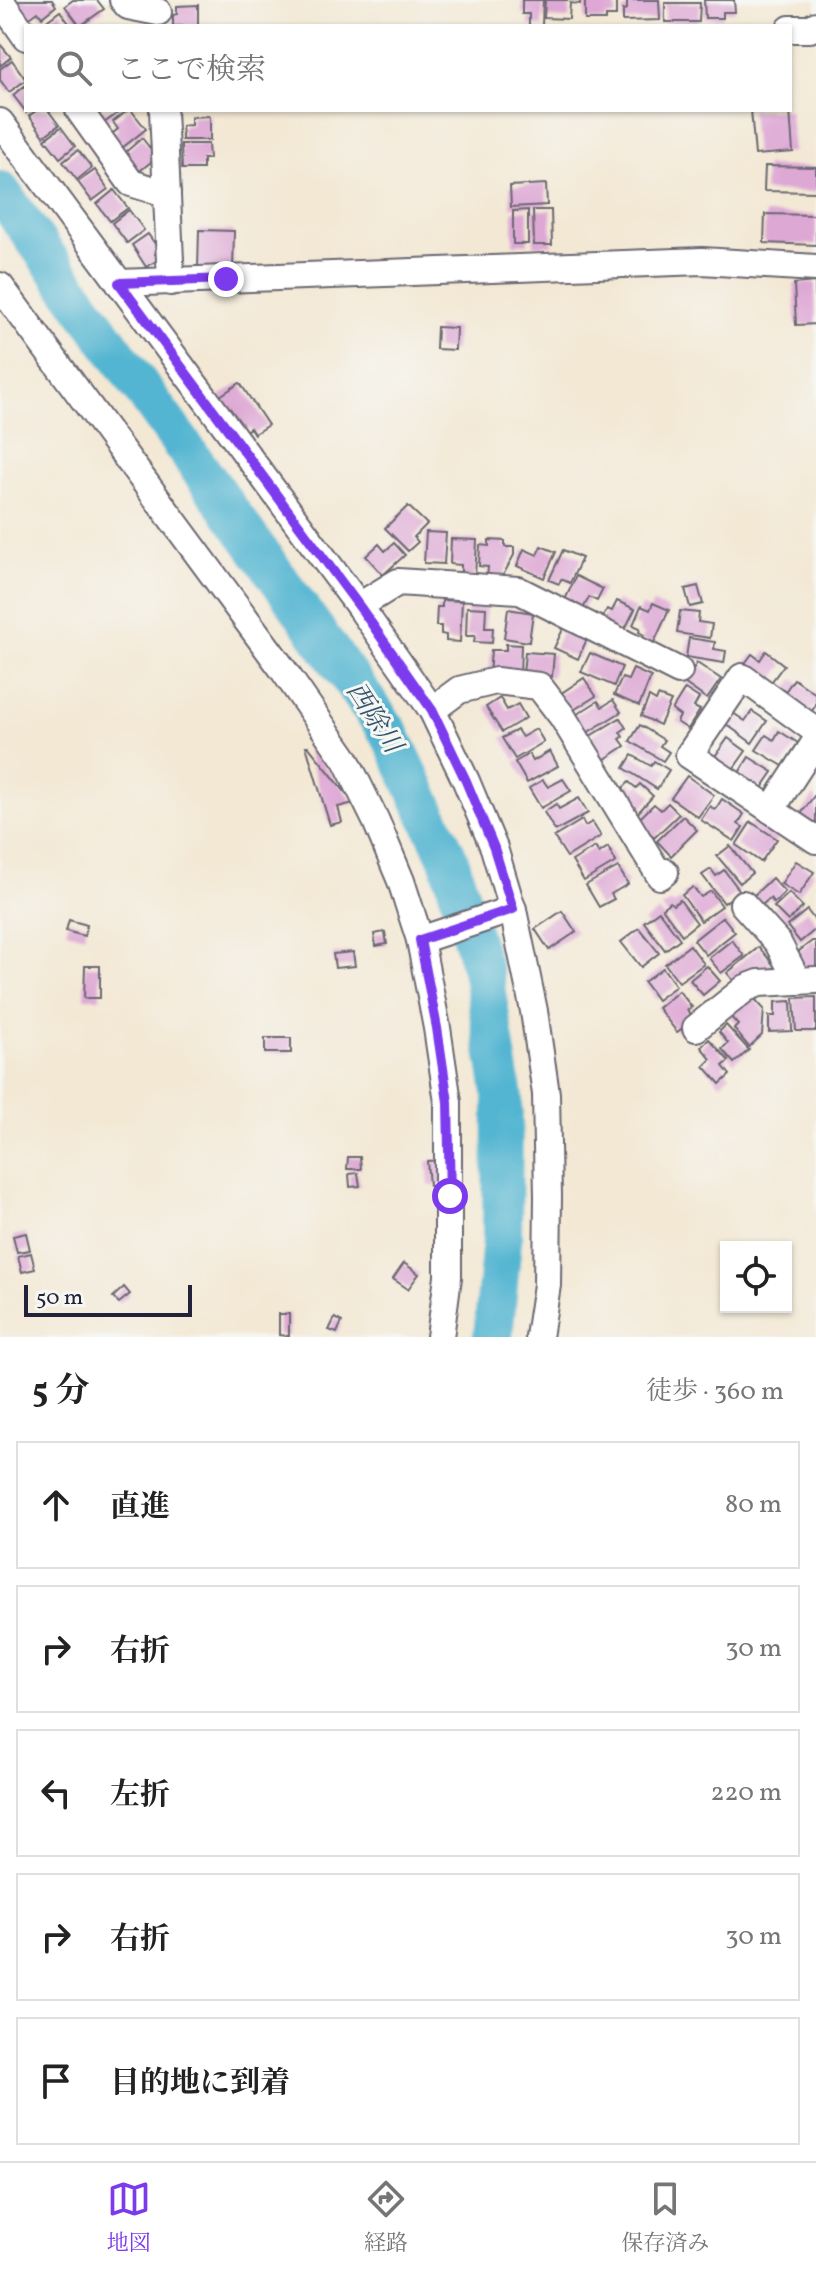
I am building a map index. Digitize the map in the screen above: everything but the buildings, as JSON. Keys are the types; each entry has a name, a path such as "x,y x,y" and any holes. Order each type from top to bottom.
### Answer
{"street":[{"path":"0,0 24,34"},
{"path":"123,0 128,6 158,13"},
{"path":"792,29 810,29 816,25"},
{"path":"80,112 131,183 167,194"},
{"path":"163,112 171,282"},
{"path":"0,122 359,606 432,710 466,781 494,848 534,1011 546,1094 547,1285 539,1337"},
{"path":"119,283 702,261 816,268"},
{"path":"0,286 282,668 346,760 428,937 448,1102 448,1277 440,1337"},
{"path":"359,606 398,582 518,590 679,671"},
{"path":"816,731 742,677 689,755 816,840"},
{"path":"432,710 459,690 496,681 539,686 562,716 660,876 665,872"},
{"path":"771,810 816,741"},
{"path":"743,904 806,980"},
{"path":"428,937 508,912"},
{"path":"696,1028 746,988 759,983 806,980"}],"waterway":[{"name":"西除川","path":"0,191 390,734 449,860 483,974 503,1098 502,1240 493,1337"}],"route":[{"path":"226,279 119,283 362,610 432,710 494,848 513,909 420,940 448,1102 450,1196"}]}
